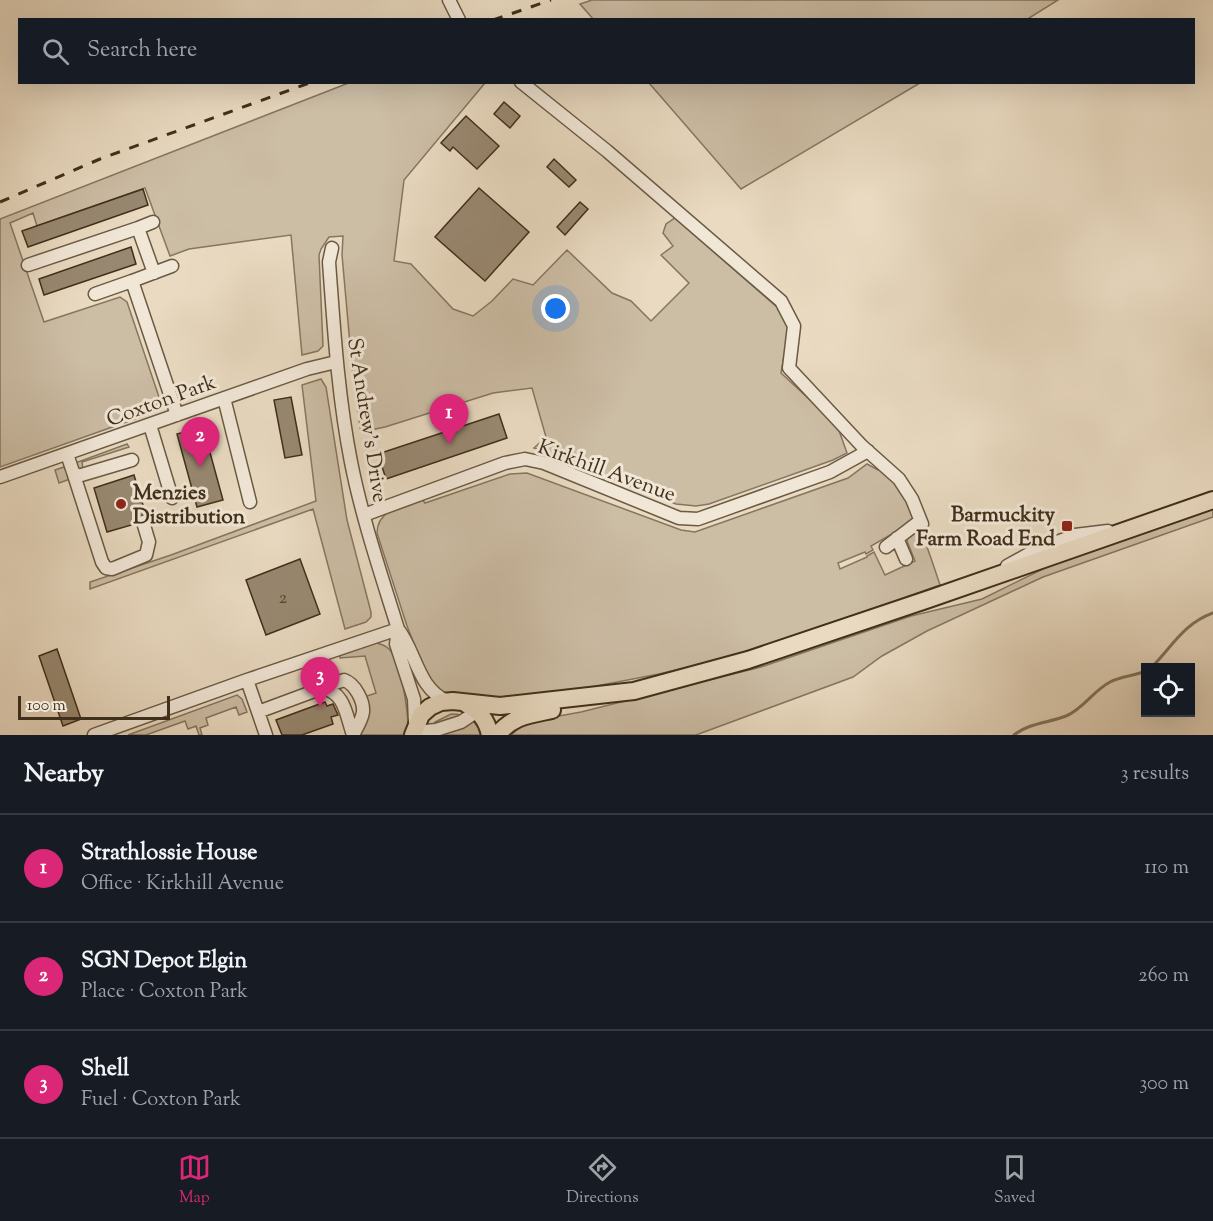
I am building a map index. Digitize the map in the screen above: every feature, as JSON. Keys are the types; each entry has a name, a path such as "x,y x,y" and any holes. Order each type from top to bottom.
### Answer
{"highway":[{"path":"414,731 421,715 430,707 447,701 477,706 500,706 634,691 748,660 1213,500"},
{"path":"497,735 520,716 561,709 595,696"},
{"path":"477,706 490,735"}],"street":[{"path":"449,0 458,17"},
{"path":"523,84 607,151 781,301 794,326 789,368 868,451 899,479 912,499 921,523 886,547"},
{"path":"28,265 153,222"},
{"path":"138,228 154,273"},
{"name":"St Andrew's Drive","path":"332,248 329,262 336,362 351,461 364,515 398,629 407,641 426,684 438,697 447,701"},
{"path":"95,294 172,266"},
{"path":"132,281 177,415"},
{"name":"Coxton Park","path":"0,477 307,369 336,362"},
{"path":"224,398 250,502"},
{"path":"150,425 172,498"},
{"name":"Kirkhill Avenue","path":"364,515 505,463 525,459 544,463 679,518 698,519 830,472 868,451"},
{"path":"67,454 102,562 106,568 112,569 146,555 149,542 143,522"},
{"path":"73,472 78,476 132,460"},
{"path":"897,538 906,559"},
{"path":"94,735 398,629"},
{"name":"St Andrew's Drive","path":"398,629 396,644 414,699 414,731"},
{"path":"247,680 266,735"},
{"path":"258,712 344,680 351,683 357,690 363,710 355,732"},
{"path":"327,686 339,696 355,732"},
{"path":"414,731 436,730 461,722 477,706"}],"shaded area":[{"path":"592,0 1058,0 1029,18 592,18 580,4"},
{"path":"346,84 484,84 404,180 394,261 411,264 453,309 473,316 492,301 513,279 533,285 567,250 612,293 631,301 651,321 689,283 661,255 673,246 663,233 666,224 675,218 778,308 789,328 781,373 837,425 847,453 709,504 696,506 676,504 534,448 546,437 532,388 493,393 385,427 361,432 354,389 342,255 343,236 329,237 319,255 323,346 318,351 302,355 291,235 189,249 170,256 145,188 37,226 33,213 10,223 44,322 120,297 127,302 159,397 156,405 146,415 0,467 0,219"},
{"path":"650,84 918,84 741,189"},
{"path":"321,379 326,387 347,520 371,612 371,617 366,622 345,629 313,509 90,589 90,582 171,555 316,501 302,385"},
{"path":"127,444 129,447 82,462 83,469 80,470 75,463"},
{"path":"867,464 878,470 880,467 891,479 917,522 940,585 800,635 714,661 570,691 505,698 445,694 439,691 426,674 407,626 377,533 382,518 393,509 422,499 425,503 510,474 527,473 681,530 695,532 848,478","holes":["902,528 915,561 885,575 874,552 840,569 838,563 865,552 866,554 873,550 871,546"]},
{"path":"64,467 70,479 59,483 55,470"},
{"path":"1213,509 1213,517 1043,577 927,631 882,656 853,677 696,735 511,735 518,729 517,725 520,723 581,712 761,667 911,616 982,599 1047,567"},
{"path":"371,642 389,649 398,665 406,703 408,735 357,735 364,697 376,693 365,656 340,658 339,653"},
{"path":"237,695 242,699 247,712 239,715 236,707 206,718 208,725 200,728 202,735 199,735 196,726 188,729 185,721 146,735 128,735"},
{"path":"451,714 470,719 477,725 482,735 428,735 435,722"}],"building":[{"path":"504,102 520,116 510,128 494,114"},
{"path":"466,116 499,146 477,169 453,147 450,151 441,143"},
{"path":"554,159 576,180 569,187 547,167"},
{"path":"479,188 529,232 485,281 435,237"},
{"path":"143,189 148,205 28,247 22,231"},
{"path":"580,202 588,209 565,235 557,227"},
{"path":"131,247 136,264 44,295 39,279"},
{"path":"291,397 302,455 285,458 274,400"},
{"path":"499,414 507,438 386,479 378,454"},
{"path":"203,427 223,500 197,507 177,434"},
{"name":"Menzies Distribution","path":"134,475 146,515 137,516 135,524 107,532 94,488"},
{"path":"300,559 320,614 266,635 246,580"},
{"path":"57,649 81,719 63,726 39,656"},
{"path":"325,702 327,706 333,704 338,715 331,717 333,724 302,735 282,735 276,720"}],"waterway":[{"path":"1156,663 1194,623 1213,613"},
{"path":"1014,735 1026,728 1066,716 1110,682 1141,673"}],"railway":[{"path":"499,18 551,0"},
{"path":"0,202 100,159 306,84"}],"place":[{"name":"Strathlossie House","path":"449,444"},
{"name":"SGN Depot Elgin","path":"200,467"},
{"name":"Menzies Distribution","path":"121,504"},
{"name":"Barmuckity Farm Road End","path":"1067,526"},
{"name":"Shell","path":"320,707"}]}
